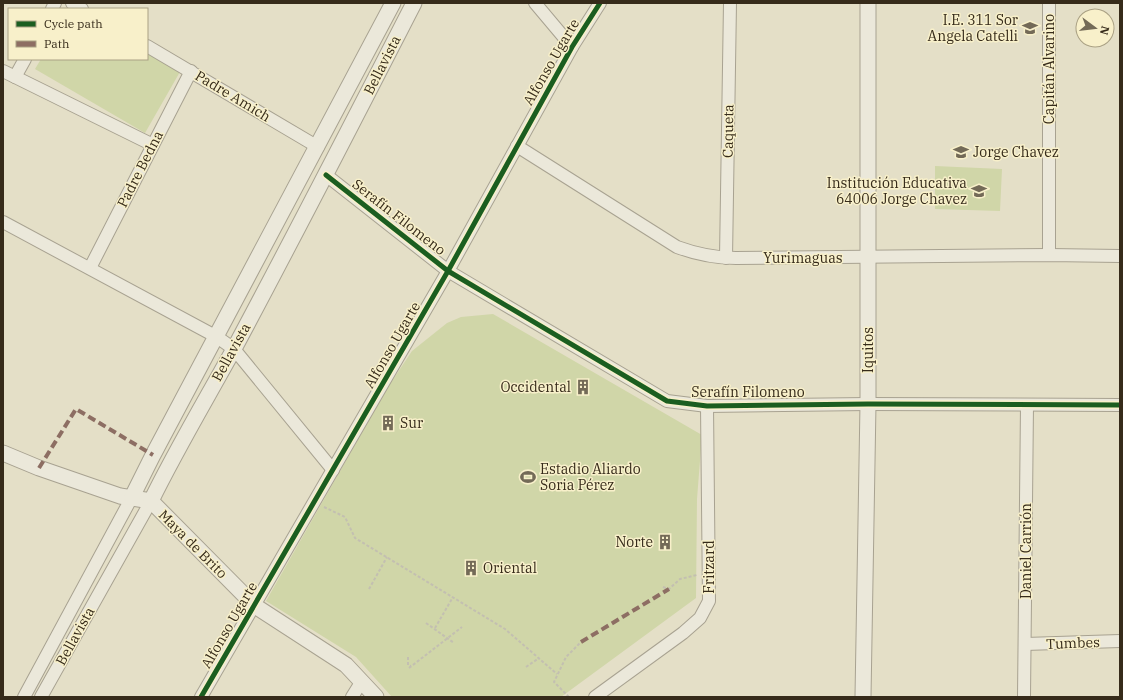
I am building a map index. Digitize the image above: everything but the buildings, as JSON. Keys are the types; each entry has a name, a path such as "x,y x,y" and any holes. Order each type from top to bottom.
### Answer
{"street":[{"name":"Bellavista","path":"24,697 132,497 393,3"},
{"name":"Bellavista","path":"41,697 151,501 170,460 234,349 326,175 414,3"},
{"path":"535,3 572,47"},
{"name":"Alfonso Ugarte","path":"201,697 448,271 572,47 600,3"},
{"name":"Caqueta","path":"726,258 730,3"},
{"name":"Iquitos","path":"864,697 869,257 868,3"},
{"name":"Capitán Alvarino","path":"1049,3 1049,255"},
{"name":"Padre Amich","path":"148,47 318,147"},
{"path":"15,77 24,60"},
{"path":"3,71 153,145"},
{"name":"Padre Bedna","path":"90,268 191,71"},
{"name":"Yurimaguas","path":"517,146 677,247 691,252 726,258 1049,255 1120,256"},
{"name":"Serafín Filomeno","path":"326,175 448,271 667,401 707,406 868,404 1120,405"},
{"path":"3,222 217,337 234,349 333,470"},
{"name":"Daniel Carrión","path":"1024,697 1027,405"},
{"name":"Fritzard","path":"595,697 683,633 700,618 709,601 707,406"},
{"name":"Maya de Brito","path":"3,453 39,468 113,494 151,501 255,606 346,665 376,697"},
{"name":"Tumbes","path":"1025,644 1120,641"},
{"path":"352,697 362,682"}],"path":[{"path":"305,518 320,505 345,517 355,538 506,629 557,674"},
{"path":"369,589 387,557"},
{"path":"663,587 669,589 680,579 698,575 709,568"},
{"path":"435,628 453,597"},
{"path":"426,624 435,628 454,643"},
{"path":"408,657 408,665 410,667 462,627"},
{"path":"569,697 554,682 566,657 581,642"},
{"path":"526,668 539,658"}],"green space":[{"path":"148,51 181,70 145,133 35,69 40,60 148,60"},
{"path":"935,166 1002,169 1000,211 935,209"},
{"name":"Estadio Aliardo Soria Pérez","path":"493,314 702,435 697,499 696,598 561,697 392,697 356,657 266,601 388,387 412,351 447,323 461,317"}],"marked path":[{"path":"39,468 76,409 153,455"},
{"path":"581,642 669,589"}],"cycle path":[{"path":"201,697 448,271 572,47 600,3"},
{"path":"326,175 448,271 667,401 707,406 868,404 1120,405"}],"place":[{"name":"I.E. 311 Sor Angela Catelli","path":"1030,28"},
{"name":"Jorge Chavez","path":"961,152"},
{"name":"Institución Educativa 64006 Jorge Chavez","path":"979,191"},
{"name":"Occidental","path":"583,387"},
{"name":"Sur","path":"388,423"},
{"name":"Estadio Aliardo Soria Pérez","path":"528,477"},
{"name":"Norte","path":"665,542"},
{"name":"Oriental","path":"471,568"}]}
